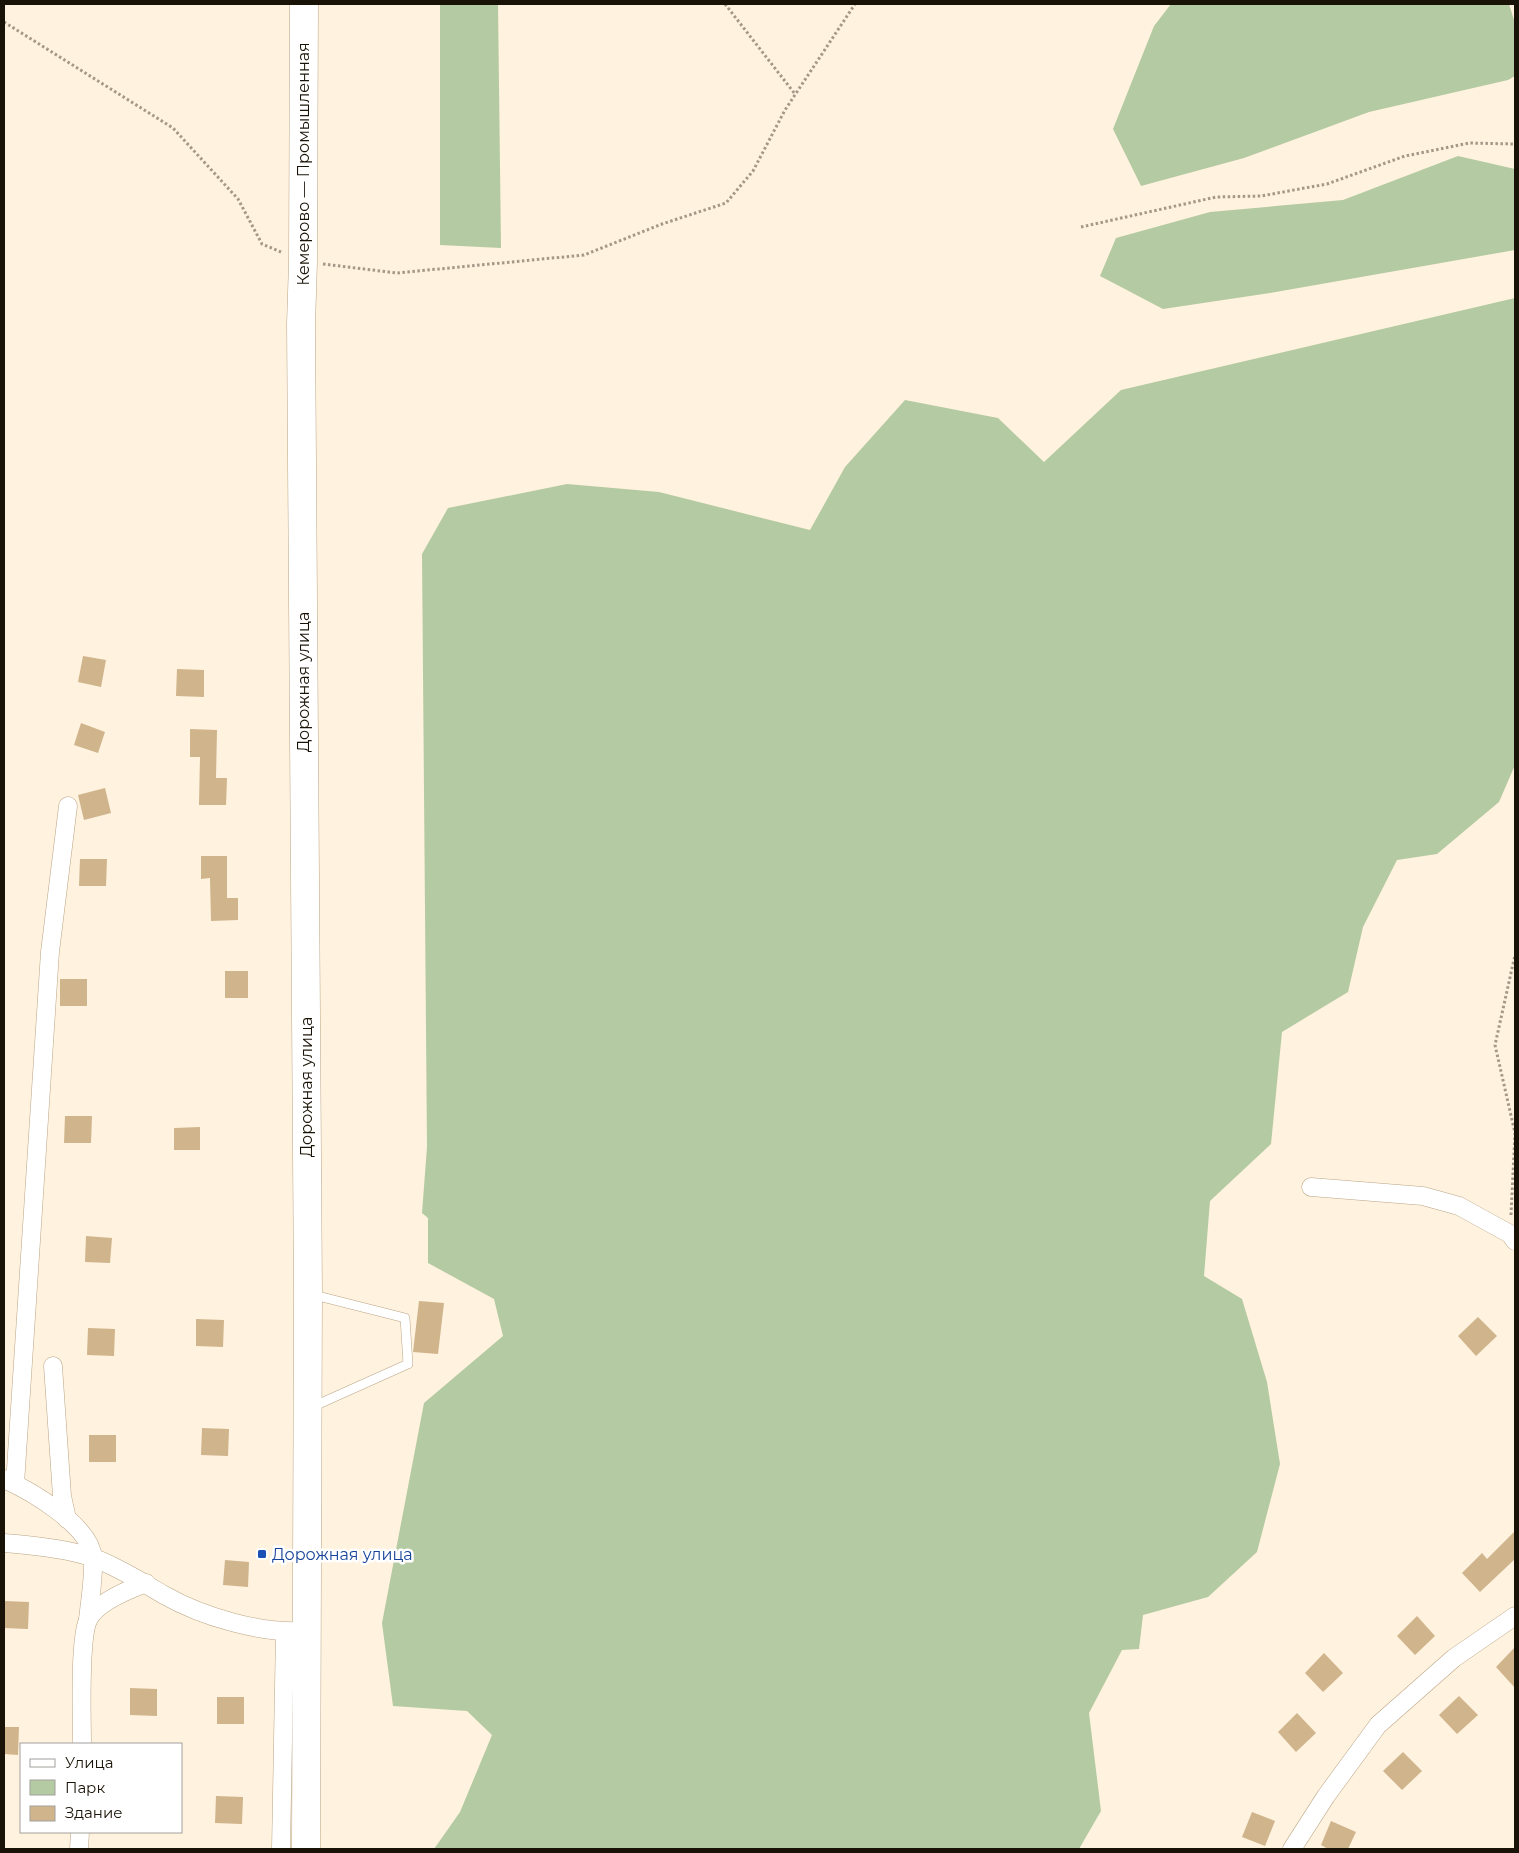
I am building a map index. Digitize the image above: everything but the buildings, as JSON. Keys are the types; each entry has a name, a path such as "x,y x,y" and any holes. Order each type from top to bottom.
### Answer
{"main road":[{"name":"Кемерово — Промышленная","path":"301,324 304,4"},
{"name":"Дорожная улица","path":"301,324 308,1293 306,1410 295,1631 294,1749 306,1849"}],"street":[{"path":"68,806 50,952 9,1482 67,1519 84,1534 93,1558 84,1645 82,1743"},
{"path":"1311,1187 1423,1196 1459,1206 1513,1237"},
{"path":"53,1366 62,1496 67,1519"},
{"path":"4,1543 28,1545 93,1558 166,1596 225,1620 295,1631"},
{"path":"88,1620 103,1606 127,1590 146,1584"},
{"path":"1292,1849 1326,1796 1378,1726 1454,1658 1515,1616"},
{"path":"282,1849 294,1749"},
{"path":"80,1833 80,1849"}],"lane":[{"path":"306,1410 408,1364 405,1318 308,1293"}],"path":[{"path":"725,4 796,94"},
{"path":"4,22 173,128 238,199 262,244 303,262 397,273 584,255 662,224 726,203 753,171 796,94 855,4"},
{"path":"1081,227 1216,197 1261,196 1327,184 1405,156 1469,143 1515,144"},
{"path":"1513,1237 1515,1133 1495,1045 1515,955"}],"green space":[{"path":"440,4 498,4 501,248 440,245"},
{"path":"1171,4 1509,4 1515,23 1515,76 1508,80 1369,112 1244,158 1141,186 1113,129 1154,26"},
{"path":"1458,156 1515,169 1515,250 1270,293 1163,309 1100,276 1116,238 1210,212 1343,200"},
{"path":"1515,298 1515,765 1499,802 1437,854 1397,860 1363,927 1348,992 1282,1032 1271,1144 1210,1201 1204,1276 1242,1299 1267,1382 1280,1464 1257,1552 1208,1597 1143,1615 1139,1649 1122,1650 1089,1713 1101,1811 1079,1849 434,1849 460,1812 492,1735 467,1711 393,1706 382,1623 424,1403 503,1336 494,1299 428,1263 428,1218 422,1213 427,1147 422,554 448,508 567,484 659,492 810,530 845,467 905,400 998,418 1044,462 1121,390"}],"place":[{"name":"Дорожная улица","path":"262,1554"}]}
